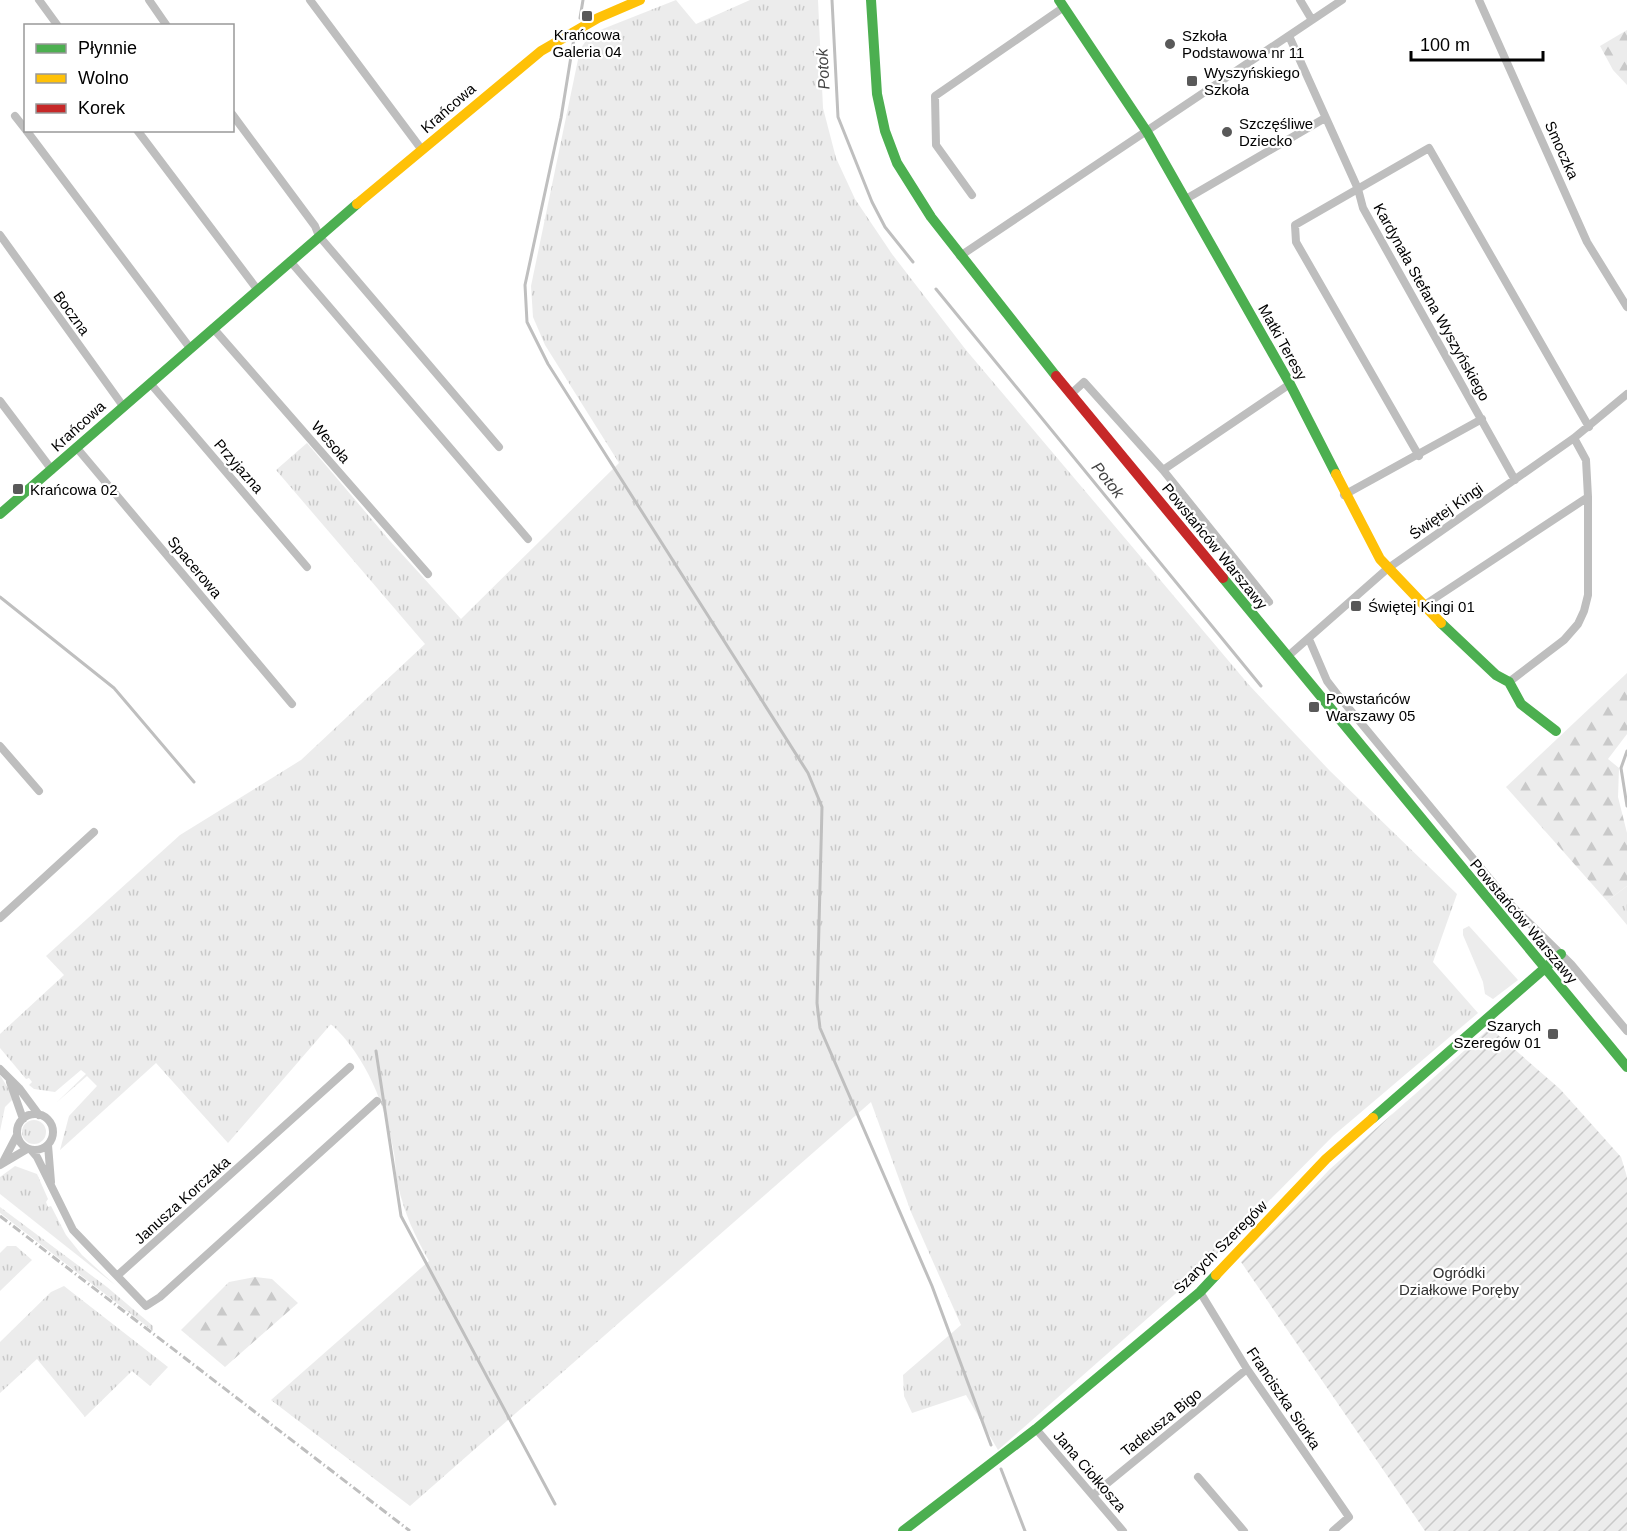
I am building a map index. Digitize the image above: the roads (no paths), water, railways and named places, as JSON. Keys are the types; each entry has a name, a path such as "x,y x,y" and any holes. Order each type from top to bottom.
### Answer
{"street":[{"path":"39,0 57,24"},
{"path":"149,0 166,24"},
{"path":"310,0 422,150"},
{"name":"Krańcowa","path":"0,514 319,236 541,51 598,18 640,0"},
{"name":"Powstańców Warszawy","path":"871,0 879,103 891,148 920,203 1071,394 1627,1067"},
{"path":"1300,0 1312,20"},
{"path":"960,256 1342,0"},
{"name":"Smoczka","path":"1479,0 1587,242 1627,307"},
{"path":"972,195 936,145 935,96 1062,4"},
{"name":"Matki Teresy","path":"1062,4 1147,132 1186,198 1290,384 1344,495 1388,569 1423,606 1496,675 1509,682"},
{"name":"Kardynała Stefana Wyszyńskiego","path":"1289,36 1358,189 1363,208 1515,480"},
{"path":"15,116 24,127"},
{"path":"234,117 315,226 319,236 499,447"},
{"path":"1186,198 1325,118"},
{"path":"28,132 190,348"},
{"path":"138,132 256,290"},
{"path":"1419,456 1296,242 1295,225 1429,148 1589,427"},
{"name":"Boczna","path":"0,236 123,406"},
{"path":"290,261 528,539"},
{"name":"Wesoła","path":"213,327 428,574"},
{"path":"1071,394 1084,382 1163,470 1269,602"},
{"name":"Przyjazna","path":"150,383 307,567"},
{"path":"1163,470 1290,384"},
{"name":"Świętej Kingi","path":"1287,657 1388,569 1574,438 1627,394"},
{"path":"0,401 52,470"},
{"path":"1344,495 1419,456 1482,419"},
{"path":"1556,731 1516,700 1509,682 1572,632 1584,611 1588,595 1586,460 1574,438"},
{"name":"Spacerowa","path":"76,447 292,704"},
{"path":"1423,606 1588,497"},
{"path":"1309,639 1327,681 1337,694 1513,907 1561,954 1627,1031"},
{"path":"0,746 39,791"},
{"path":"0,918 94,832"},
{"name":"Szarych Szeregów","path":"903,1531 1035,1429 1200,1292 1326,1159 1561,954"},
{"name":"Janusza Korczaka","path":"118,1275 350,1067"},
{"path":"0,1069 39,1115 50,1122 53,1130 48,1145 40,1150 29,1149 2,1163"},
{"path":"2,1163 23,1119 9,1078"},
{"path":"17,1135 51,1183 73,1230 118,1275 137,1300 146,1306 160,1297 377,1101"},
{"path":"23,1119 39,1115"},
{"path":"48,1145 51,1183"},
{"name":"Franciszka Siorka","path":"1200,1292 1247,1369 1349,1517 1333,1531"},
{"name":"Tadeusza Bigo","path":"1093,1495 1247,1369"},
{"name":"Jana Ciołkosza","path":"1035,1429 1123,1531"},
{"path":"1198,1477 1244,1531"}],"waterway":[{"path":"580,18 583,0"},
{"name":"Potok","path":"832,0 838,117 872,202 885,227 913,262"},
{"path":"574,38 561,118 525,285 527,322 548,364 808,773 822,807 817,1003 820,1028 932,1286 991,1445"},
{"name":"Potok","path":"936,289 1261,686"},
{"path":"0,597 114,688 194,782"},
{"path":"1627,751 1621,768 1627,806"},
{"path":"376,1051 401,1216 555,1504"},
{"path":"1001,1469 1025,1531"}],"railway":[{"path":"0,1216 410,1531"}],"place":[{"name":"Krańcowa Galeria 04","path":"587,16"},
{"name":"Szkoła Podstawowa nr 11","path":"1170,44"},
{"name":"Wyszyńskiego Szkoła","path":"1192,81"},
{"name":"Szczęśliwe Dziecko","path":"1227,132"},
{"name":"Krańcowa 02","path":"18,489"},
{"name":"Świętej Kingi 01","path":"1356,606"},
{"name":"Powstańców Warszawy 05","path":"1314,707"},
{"name":"Szarych Szeregów 01","path":"1553,1034"}],"park label":[{"name":"Ogródki Działkowe Poręby","path":"1459,1280"}]}
